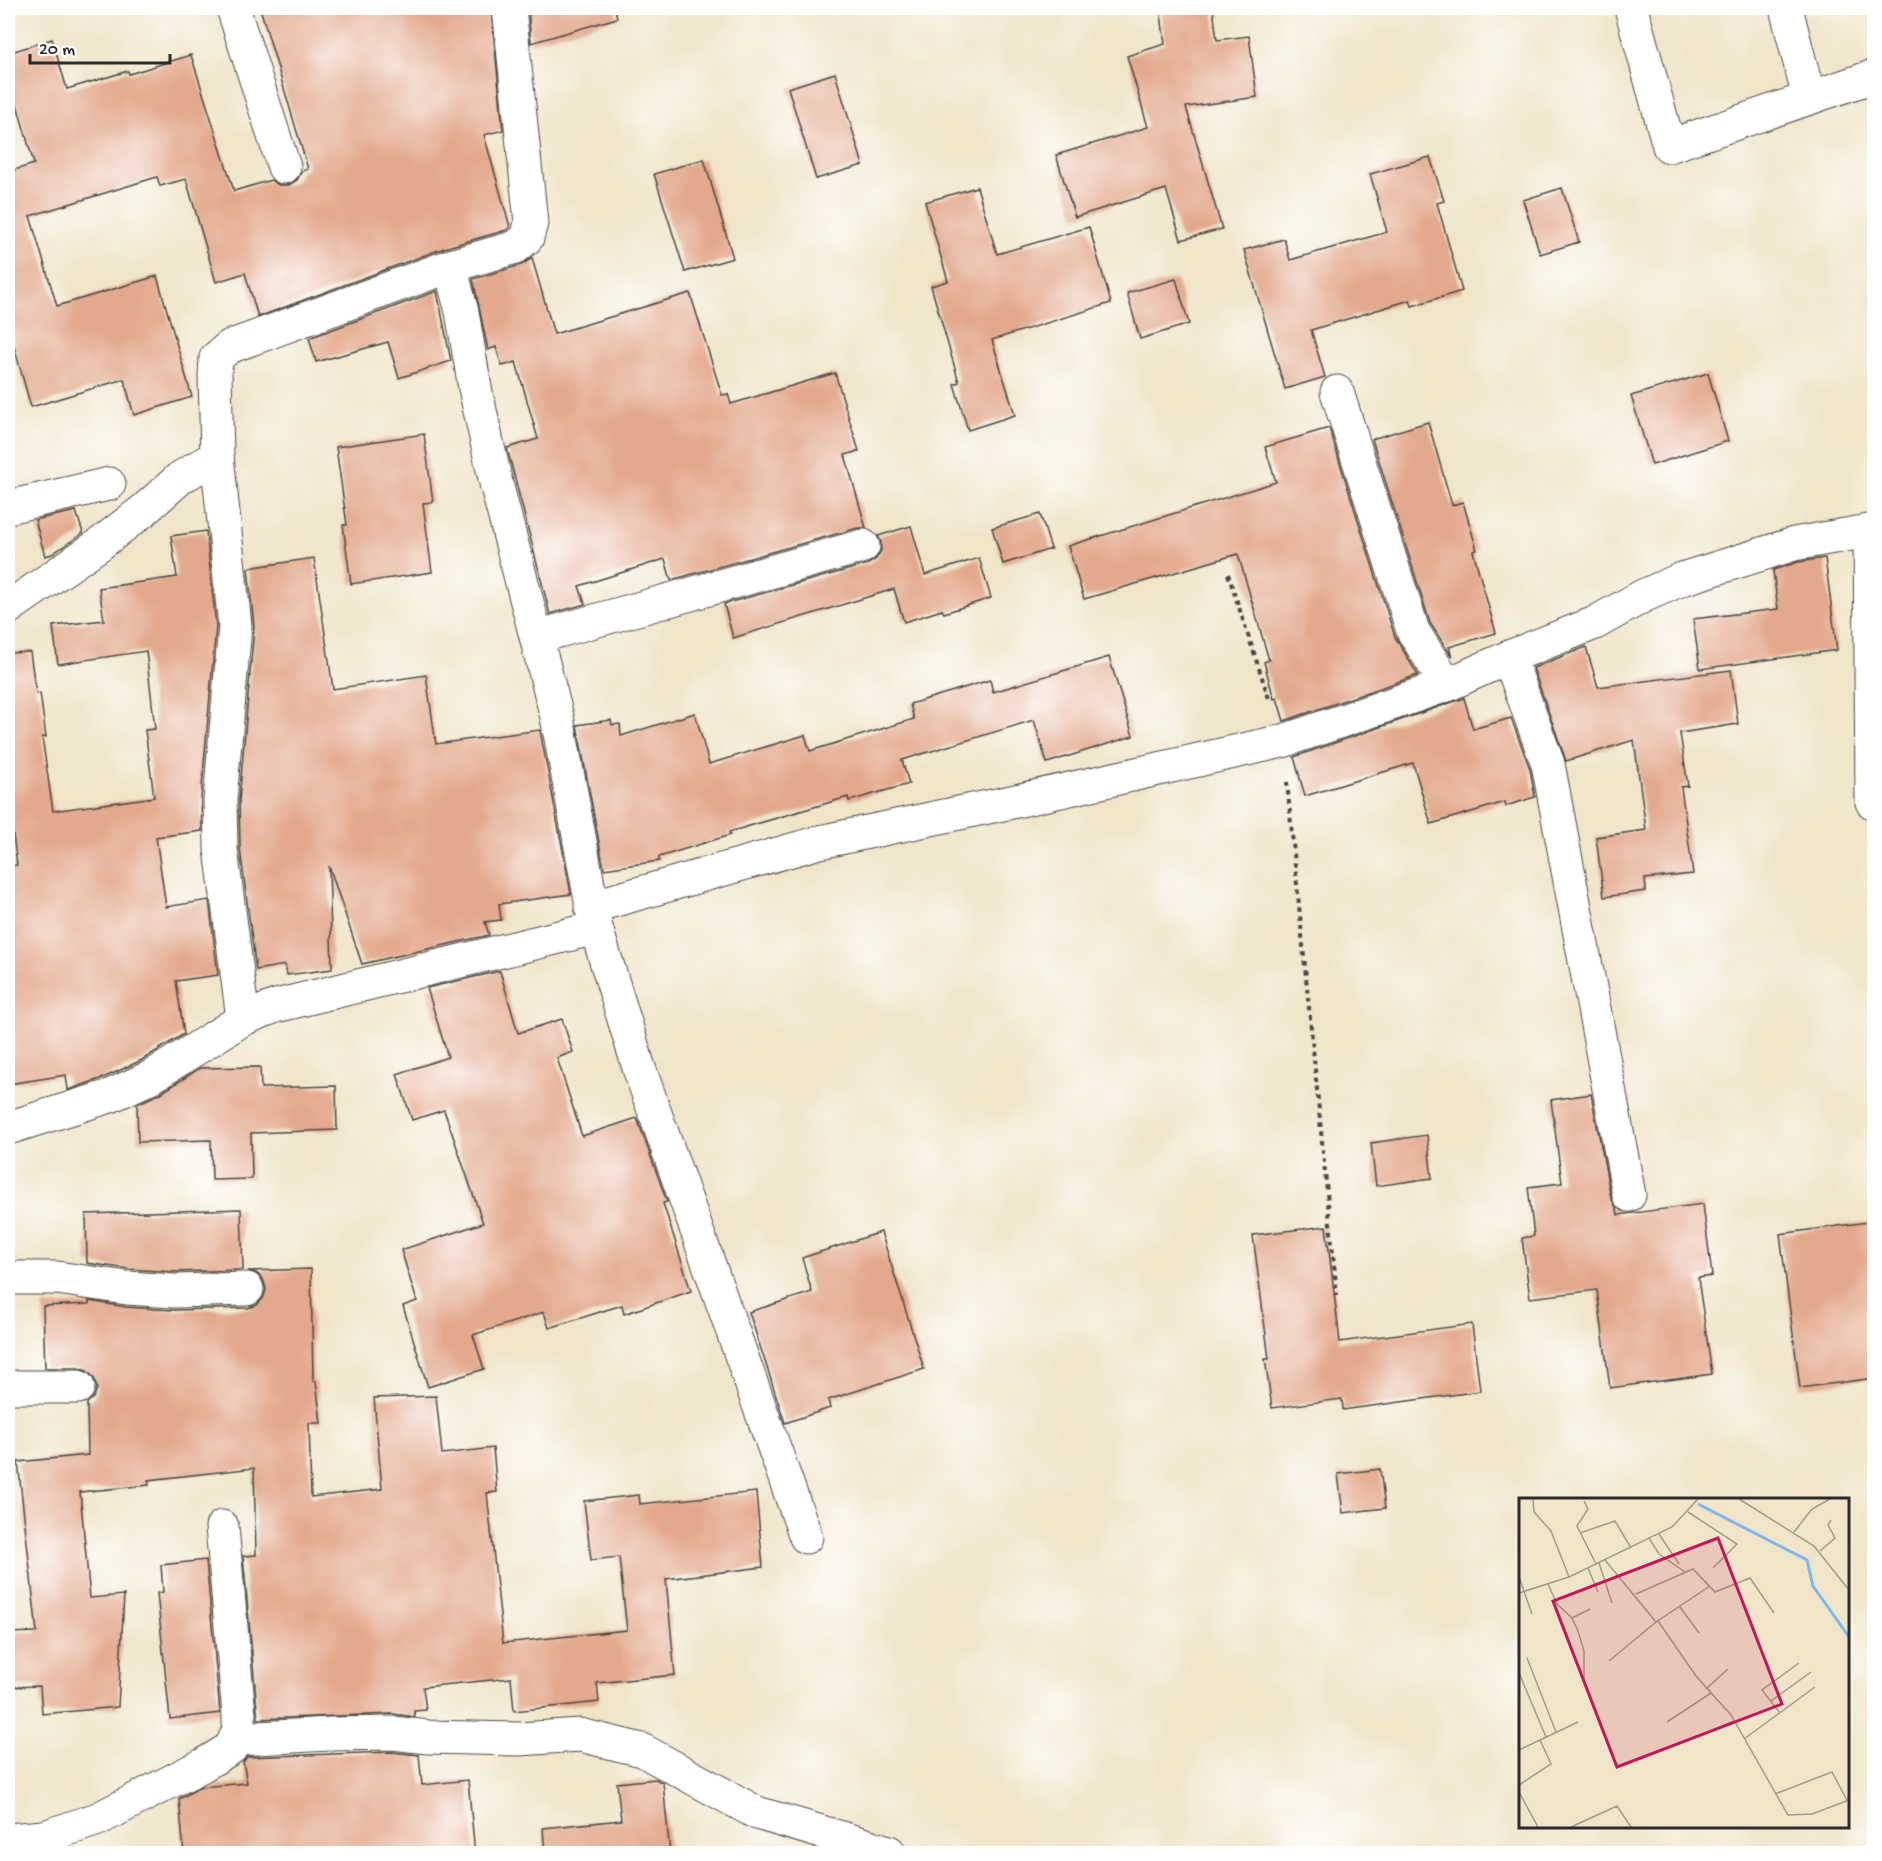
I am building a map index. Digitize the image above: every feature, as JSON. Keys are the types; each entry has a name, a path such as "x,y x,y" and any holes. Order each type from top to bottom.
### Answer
{"street":[{"path":"233,8 284,167"},
{"path":"243,1019 221,849 220,800 235,626 217,456 216,358 229,347 450,266 516,248 527,238 531,223 509,8"},
{"path":"1631,8 1668,146 1875,76"},
{"path":"1786,8 1809,98"},
{"path":"450,266 462,312 475,388 496,483 537,637 570,779 594,918 639,1068 806,1537"},
{"path":"1336,392 1413,631 1447,685"},
{"path":"8,608 100,544 180,478 217,456"},
{"path":"8,507 108,484"},
{"path":"8,1128 110,1096 150,1077 243,1019 276,1006 594,918 820,842 1007,803 1282,741 1447,685 1509,657 1595,623 1644,596 1682,579 1794,544 1872,531 1872,802"},
{"path":"537,637 863,546"},
{"path":"1509,657 1548,764 1629,1195"},
{"path":"8,1278 57,1278 127,1288 174,1291 247,1289"},
{"path":"8,1387 78,1387"},
{"path":"8,1840 44,1837 98,1819 203,1766 231,1748 239,1728 240,1715 222,1527"},
{"path":"236,1739 393,1733 428,1737 510,1739 580,1735 642,1750 757,1813 889,1852"}],"path":[{"path":"1228,574 1282,741 1337,1295"}],"building":[{"path":"260,8 491,8 503,130 484,135 510,227 507,230 444,248 258,317 245,273 216,282 186,179 160,186 157,177 30,216 57,306 157,276 192,397 134,415 124,379 31,407 8,325 8,172 34,164 8,73 8,53 52,39 67,89 128,71 129,74 191,55 234,191 271,180 279,185 289,185 297,180 302,171 308,169"},
{"path":"528,8 615,8 617,18 531,43"},
{"path":"1160,8 1213,8 1217,40 1249,36 1257,97 1186,107 1222,229 1181,240 1166,189 1075,217 1056,155 1148,127 1127,56 1165,44"},
{"path":"835,73 863,165 816,179 788,88"},
{"path":"1430,157 1444,201 1437,203 1462,291 1412,306 1410,300 1311,330 1325,377 1285,389 1244,250 1284,239 1290,260 1387,232 1370,174"},
{"path":"704,159 733,258 685,272 654,174"},
{"path":"977,187 997,254 1089,227 1111,303 992,340 1015,415 968,430 954,384 959,382 931,286 948,281 925,202"},
{"path":"1562,188 1579,242 1540,254 1523,200"},
{"path":"532,258 554,334 690,293 722,395 728,394 731,404 835,373 859,451 845,455 866,528 858,528 671,580 665,559 579,586 585,604 550,614 507,448 538,439 516,362 502,366 496,347 488,350 473,279 521,265"},
{"path":"1176,279 1189,324 1140,339 1127,293"},
{"path":"437,291 451,361 399,378 388,342 316,362 309,338"},
{"path":"1708,373 1728,441 1652,465 1631,396"},
{"path":"1428,422 1452,505 1463,502 1477,550 1473,551 1496,633 1449,647 1452,657 1430,623 1372,439"},
{"path":"1329,428 1395,637 1418,675 1284,721 1277,698 1274,699 1264,662 1269,660 1238,554 1084,599 1068,546 1276,482 1265,447"},
{"path":"424,434 433,502 423,503 432,572 351,584 343,525 347,525 336,447"},
{"path":"76,511 83,533 52,554 45,556 35,520"},
{"path":"1040,514 1051,549 1003,564 992,528"},
{"path":"911,526 925,575 979,558 991,598 944,613 942,610 904,622 894,589 733,638 724,604 868,564 876,559 881,551 878,536"},
{"path":"206,531 216,626 201,798 202,831 156,837 166,907 209,900 218,975 176,981 184,1034 142,1060 103,1078 68,1090 66,1075 8,1084 8,867 17,865 8,798 8,653 30,652 36,694 40,693 46,737 42,737 53,811 154,797 145,730 155,729 146,651 58,664 53,626 104,620 99,588 177,577 171,536"},
{"path":"314,558 333,689 426,675 436,744 540,730 571,894 499,904 501,920 485,922 489,935 362,964 329,866 332,969 287,975 285,965 256,970 240,848 239,801 254,627 248,568"},
{"path":"1825,558 1837,650 1700,669 1693,619 1778,609 1773,570 1798,562"},
{"path":"1586,647 1598,687 1731,670 1738,724 1680,733 1688,786 1681,787 1693,874 1645,879 1646,891 1604,897 1596,837 1646,830 1634,740 1566,761 1533,668"},
{"path":"1109,657 1133,736 1047,763 1034,720 902,760 909,784 849,801 848,797 729,832 730,835 659,857 659,861 604,869 577,725 611,720 612,725 620,724 621,736 695,713 709,764 805,735 810,751 914,719 910,704 990,680 993,692"},
{"path":"1464,698 1473,729 1511,718 1530,769 1535,797 1506,806 1505,802 1431,824 1413,763 1305,796 1294,757"},
{"path":"500,971 518,1033 562,1019 573,1052 557,1058 582,1136 637,1118 667,1202 663,1203 691,1291 624,1314 622,1305 549,1328 544,1312 473,1335 484,1369 428,1387 403,1306 417,1301 401,1250 483,1223 444,1110 412,1120 397,1074 448,1057 427,988"},
{"path":"260,1067 261,1088 336,1086 337,1130 251,1133 252,1179 212,1180 211,1140 138,1142 137,1104 161,1093 200,1068"},
{"path":"1591,1094 1611,1198 1618,1215 1703,1204 1712,1276 1698,1278 1712,1374 1610,1388 1597,1290 1530,1298 1522,1238 1534,1236 1528,1187 1562,1183 1551,1100"},
{"path":"1427,1135 1432,1178 1376,1186 1371,1143"},
{"path":"241,1209 243,1270 174,1272 87,1263 86,1214"},
{"path":"1875,1221 1875,1378 1800,1388 1780,1234"},
{"path":"1326,1226 1340,1342 1472,1324 1480,1391 1343,1410 1342,1399 1272,1408 1265,1359 1269,1359 1253,1235"},
{"path":"881,1232 924,1369 828,1400 830,1408 785,1423 749,1312 812,1292 802,1258"},
{"path":"311,1269 313,1381 316,1381 321,1423 309,1423 311,1497 382,1489 374,1398 436,1396 442,1454 493,1448 497,1492 487,1493 503,1643 627,1630 619,1557 591,1560 584,1501 639,1495 640,1504 756,1492 763,1567 666,1579 675,1675 597,1683 599,1702 514,1711 511,1678 423,1687 426,1710 414,1711 415,1717 393,1714 258,1719 243,1556 256,1555 254,1468 148,1480 149,1485 80,1492 90,1598 124,1595 118,1707 42,1714 40,1686 8,1687 8,1633 37,1632 18,1462 88,1455 87,1403 94,1397 97,1388 94,1378 87,1371 78,1368 45,1368 43,1306 89,1304 89,1301 126,1307 173,1310 248,1308 257,1305 264,1297 266,1289 263,1279 256,1273 248,1271"},
{"path":"1380,1469 1385,1508 1343,1513 1338,1474"},
{"path":"206,1560 220,1713 170,1719 157,1593 163,1592 161,1565"},
{"path":"392,1752 419,1755 422,1785 468,1780 475,1854 184,1854 179,1799 200,1787 247,1783 243,1762 247,1757"},
{"path":"656,1779 663,1783 670,1854 545,1854 543,1828 621,1820 617,1783"}]}
